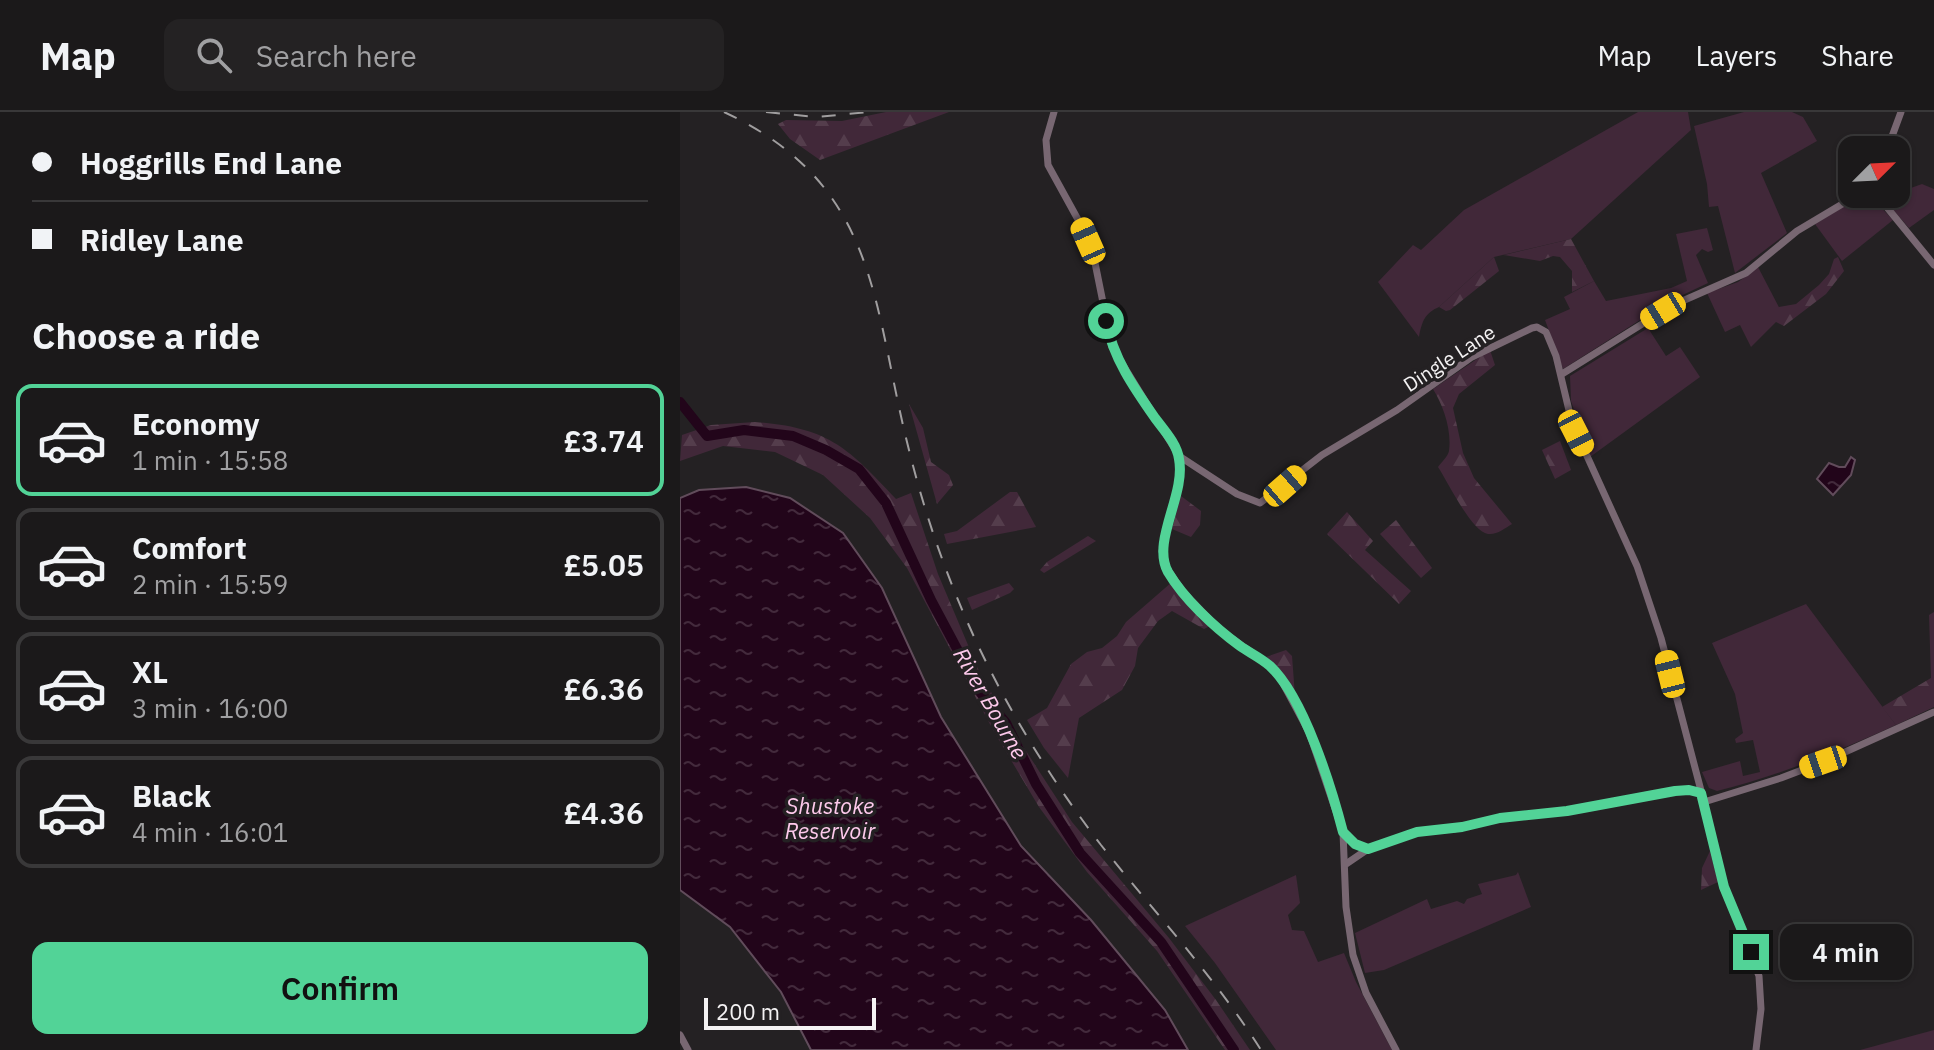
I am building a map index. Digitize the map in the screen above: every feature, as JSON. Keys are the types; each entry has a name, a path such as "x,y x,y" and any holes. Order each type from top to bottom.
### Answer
{"street":[{"path":"1054,112 1046,140 1048,165 1093,253 1112,347 1179,456 1181,470 1162,551 1166,567 1183,592 1207,617 1279,676 1313,742 1343,832 1346,907 1353,955 1366,993 1396,1050"},
{"path":"1892,136 1901,112"},
{"path":"1562,374 1671,306 1746,273 1797,231 1838,207"},
{"path":"1887,208 1934,265"},
{"name":"Dingle Lane","path":"1179,456 1245,498 1263,502 1315,460 1397,410 1472,357 1537,327 1546,332 1562,374 1572,423 1637,566 1652,611 1724,887 1759,976 1761,1009 1756,1050"},
{"path":"1181,470 1196,466"},
{"path":"1704,802 1823,762 1934,712"},
{"path":"1686,790 1696,775"},
{"path":"1346,864 1368,849 1417,832 1686,790 1701,793"},
{"path":"1343,832 1355,844 1368,849"},
{"path":"680,1035 688,1050"}],"green space":[{"path":"886,112 949,112 820,160 790,139 778,124 786,120 842,121"},
{"path":"1638,112 1688,112 1691,130 1571,239 1494,257 1427,315 1419,337 1378,282 1413,245 1421,250 1464,210"},
{"path":"1744,112 1792,112 1803,117 1817,141 1761,173 1787,233 1735,273 1718,206 1709,207 1694,126"},
{"path":"1922,184 1934,189 1934,210 1909,228 1892,208 1910,208 1910,188"},
{"path":"1841,208 1882,208 1893,220 1842,261 1815,224"},
{"path":"1707,228 1713,250 1708,252 1702,249 1696,255 1708,283 1670,301 1563,369 1545,320 1570,309 1564,297 1594,281 1606,301 1671,288 1687,281 1676,234"},
{"path":"1571,239 1594,281 1572,292 1572,271 1560,257 1540,261 1504,255"},
{"path":"1494,257 1499,271 1450,310 1439,307"},
{"path":"1838,257 1844,271 1826,294 1784,326 1776,322 1774,316 1779,307 1796,304 1819,285"},
{"path":"1758,267 1783,315 1751,347 1740,325 1725,332 1707,293 1738,282"},
{"path":"1648,328 1666,356 1680,347 1700,377 1590,457 1571,401 1570,376"},
{"path":"1490,350 1495,365 1459,394 1453,408 1463,453 1474,478 1512,524 1488,534 1474,524 1438,467 1448,453 1450,443 1443,410 1433,389"},
{"path":"909,404 923,428 931,462 949,475 953,485 937,504"},
{"path":"755,422 819,435 849,453 896,499 911,493 938,574 979,671 1017,737 1072,822 1169,938 1250,1050 1225,1050 1157,951 1087,872 1039,807 993,730 907,568 870,518 823,475 775,452 723,446 680,461 682,435 711,425"},
{"path":"1560,441 1571,470 1555,479 1542,450"},
{"path":"1010,492 1017,492 1036,527 947,544 944,534 957,531"},
{"path":"1181,496 1201,511 1200,525 1191,537 1172,529"},
{"path":"1347,512 1373,541 1365,550 1411,591 1399,604 1327,534"},
{"path":"1396,520 1432,568 1421,578 1380,534"},
{"path":"1088,536 1096,541 1044,573 1040,570 1047,562"},
{"path":"1172,582 1210,626 1204,629 1172,611 1158,621 1138,648 1135,666 1122,690 1079,718 1068,778 1027,720 1047,708 1071,664 1087,652 1102,648 1117,636 1126,622"},
{"path":"1009,583 1014,589 1010,593 972,610 967,598"},
{"path":"1806,604 1896,725 1786,770 1717,791 1709,788 1702,772 1740,761 1743,776 1760,772 1753,740 1736,743 1735,739 1743,733 1735,694 1712,643"},
{"path":"1934,612 1934,707 1896,725 1882,707 1931,678 1929,615"},
{"path":"1286,650 1292,656 1295,696 1280,671 1266,657"},
{"path":"1710,851 1718,882 1701,890 1702,868"},
{"path":"1518,872 1531,907 1384,970 1365,973 1355,933 1427,899 1431,909 1457,901 1464,904 1467,899 1482,894 1478,884"},
{"path":"1296,875 1300,903 1288,915 1292,930 1304,931 1318,962 1344,953 1392,1050 1276,1050 1185,926"},
{"path":"1934,1030 1934,1050 1860,1050"}],"water":[{"path":"1851,457 1855,460 1851,475 1833,495 1817,479 1829,463 1845,467"},
{"name":"Shustoke Reservoir","path":"746,487 790,498 843,533 882,588 941,717 1021,846 1091,920 1165,1010 1188,1050 811,1050 781,992 730,927 680,890 680,498 699,490"}],"waterway":[{"name":"River Bourne","path":"680,402 707,436 744,430 793,436 859,469 886,503 931,600 980,692 1006,723 1036,784 1080,853 1161,942 1234,1050"}],"railway":[{"path":"724,112 775,142 814,175 841,213 861,254 875,299 909,450 930,522 955,593 988,666 1032,745 1083,821 1204,971 1261,1050"},
{"path":"766,112 816,117 869,112"}],"route":[{"path":"1106,321 1117,357 1179,456 1180,478 1162,551 1166,567 1183,592 1219,629 1269,665 1279,676 1309,732 1343,832 1351,841 1368,849 1403,835 1500,818 1567,811 1675,791 1701,793 1724,887 1751,952"}]}
